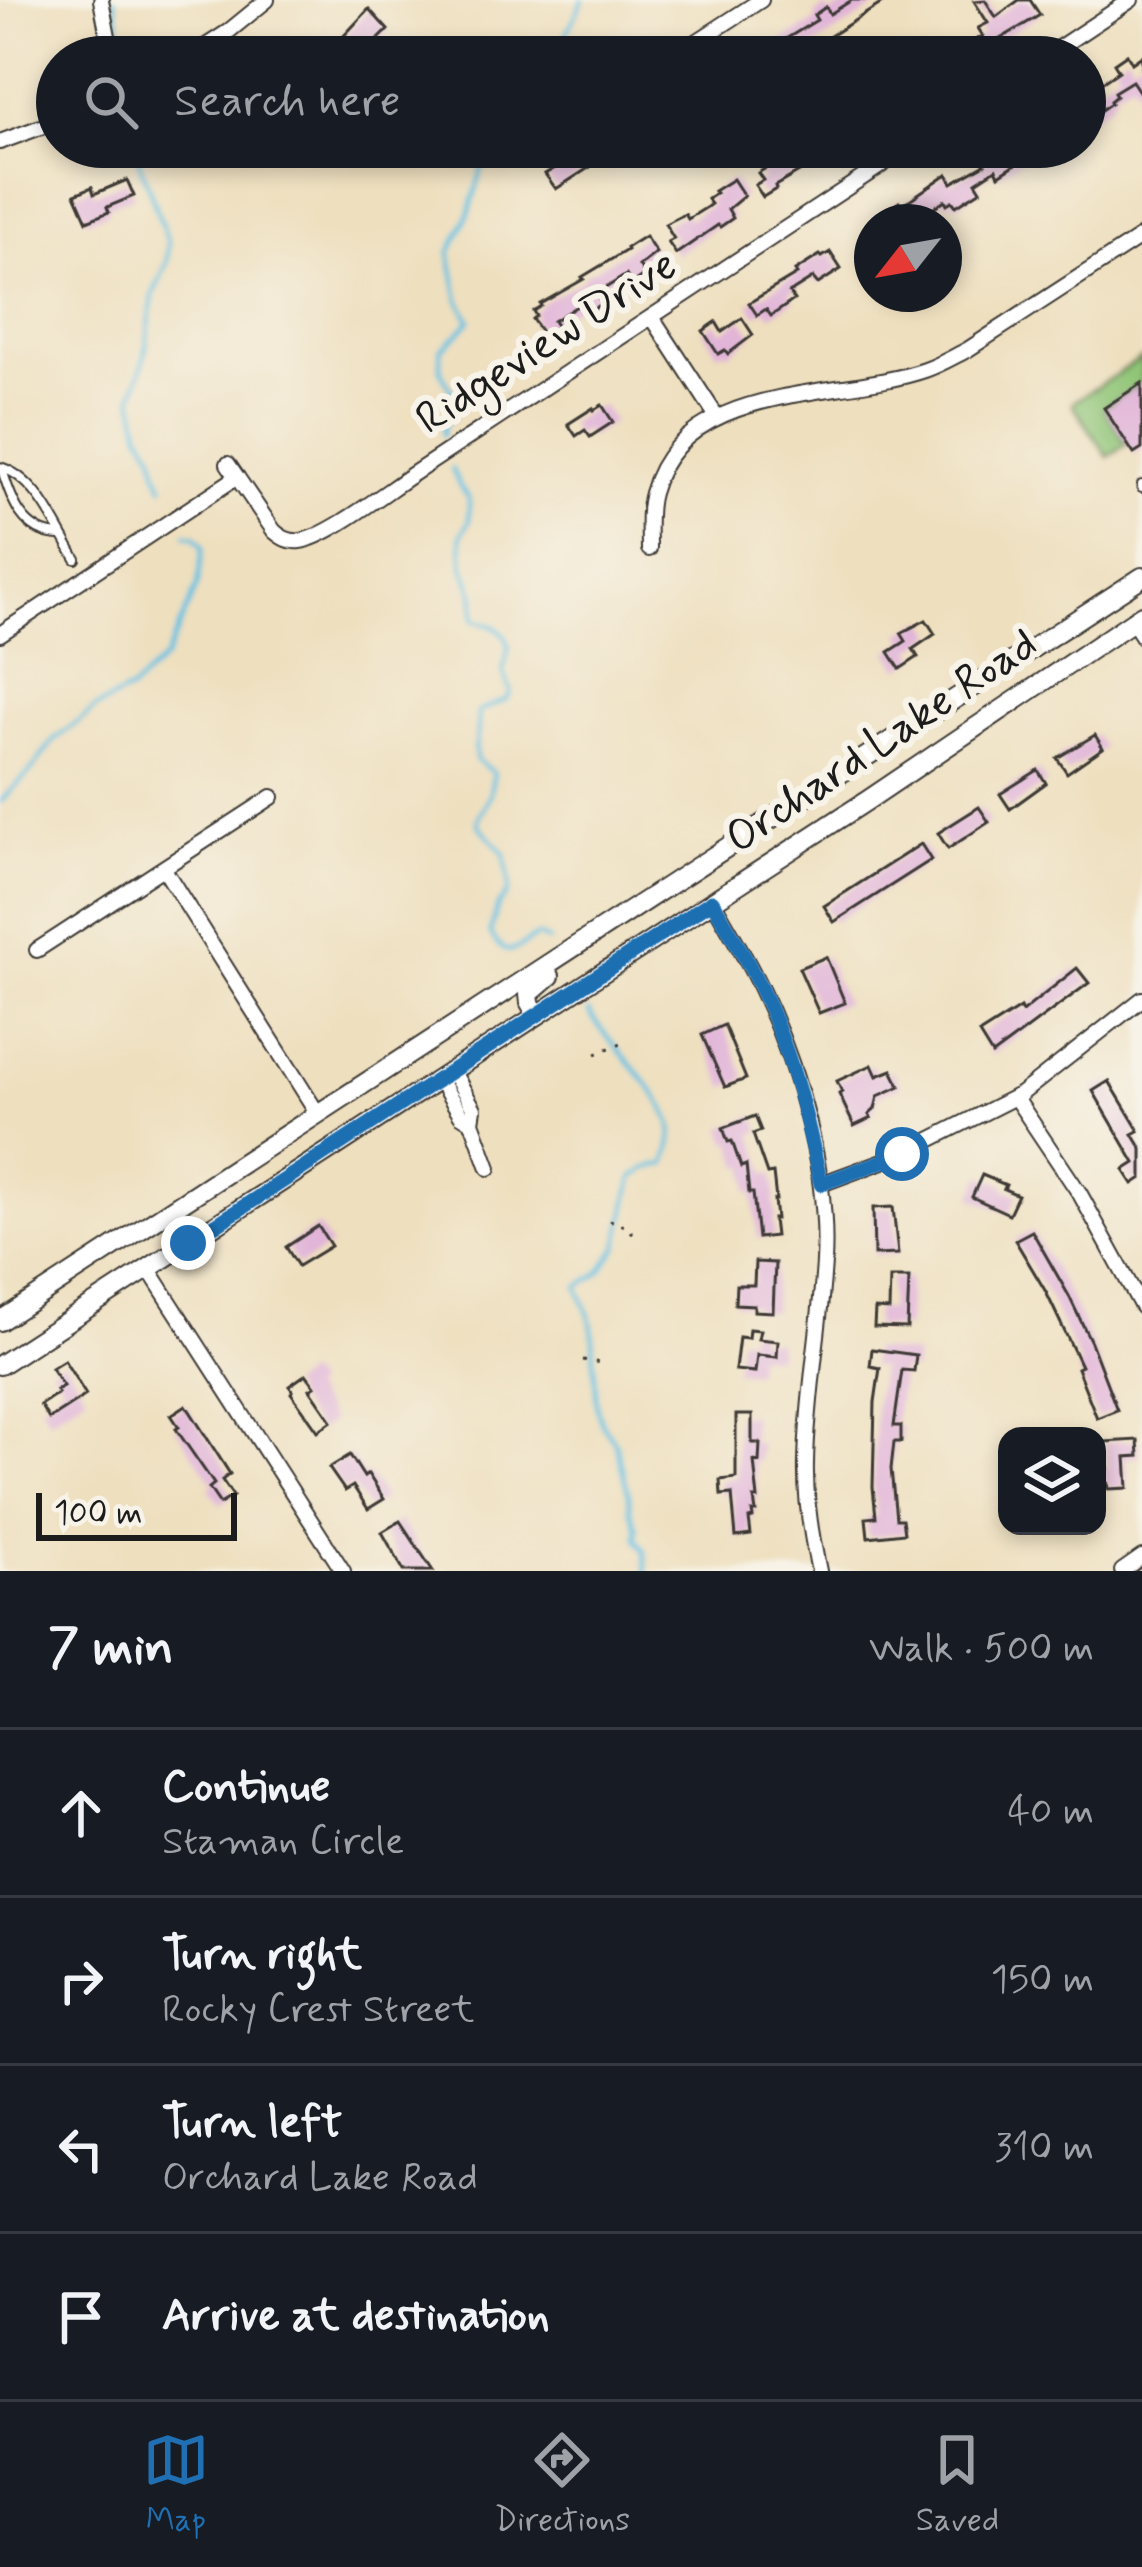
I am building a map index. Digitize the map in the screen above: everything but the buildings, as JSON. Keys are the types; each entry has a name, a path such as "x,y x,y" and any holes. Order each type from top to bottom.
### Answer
{"main road":[{"name":"Orchard Lake Road","path":"0,1322 1142,578"},
{"name":"Orchard Lake Road","path":"0,1365 868,800 1136,619"},
{"path":"1058,630 1070,654 1064,668"},
{"path":"862,760 872,778 868,800"},
{"path":"538,1015 530,1003 533,988 612,936 626,913"},
{"path":"253,1156 264,1179 253,1201"},
{"path":"0,1335 60,1297 96,1258"}],"street":[{"path":"101,0 108,36"},
{"path":"223,36 267,0"},
{"path":"706,36 761,0"},
{"path":"1077,36 1131,0"},
{"path":"0,142 36,129"},
{"name":"Ridgeview Drive","path":"0,634 147,539 232,471 274,531 283,538 306,540 877,168"},
{"path":"649,549 650,499 657,478 674,451 702,426 755,404 892,378 942,363 1142,236"},
{"path":"652,317 717,417"},
{"path":"37,950 272,797"},
{"path":"164,869 318,1114"},
{"path":"712,901 760,987 781,1036 821,1184 824,1258 806,1461 807,1504 819,1571"},
{"path":"821,1184 902,1154 1015,1097 1142,999"},
{"path":"446,1074 461,1115 472,1122 489,1168"},
{"path":"1015,1097 1080,1194 1142,1306"},
{"path":"148,1268 343,1571"},
{"path":"1123,1571 1142,1557"}],"lane":[{"path":"60,535 37,531 27,521 8,492 1,468 30,486 76,559"},
{"path":"1136,619 1142,641"}],"path":[{"path":"596,1054 628,1040"},
{"path":"610,1220 634,1234"},
{"path":"586,1362 598,1363"}],"green space":[{"path":"1142,358 1142,383 1104,408 1127,444 1108,457 1072,403"}],"waterway":[{"path":"114,0 122,36"},
{"path":"565,36 583,0"},
{"path":"142,168 168,242 167,263 153,295 145,356 133,397 141,433 154,454 163,486"},
{"path":"443,435 458,403 441,372 440,350 470,320 459,300 450,253 470,211 482,168"},
{"path":"452,469 469,498 469,522 461,536 464,567 475,597 474,620 501,631 509,647 503,671 511,693 478,712 475,750 477,761 494,773 478,824 505,854 509,883 490,932 506,950 537,936 548,941"},
{"path":"0,802 54,740 96,708 131,690 165,658 198,585 203,547 194,536 186,535"},
{"path":"589,1012 659,1100 672,1132 666,1164 633,1178 618,1246 600,1272 578,1287 592,1324 597,1409 616,1444 636,1538 645,1551 646,1571"}],"route":[{"path":"188,1243 712,901 760,987 781,1036 821,1184 902,1154"}]}
